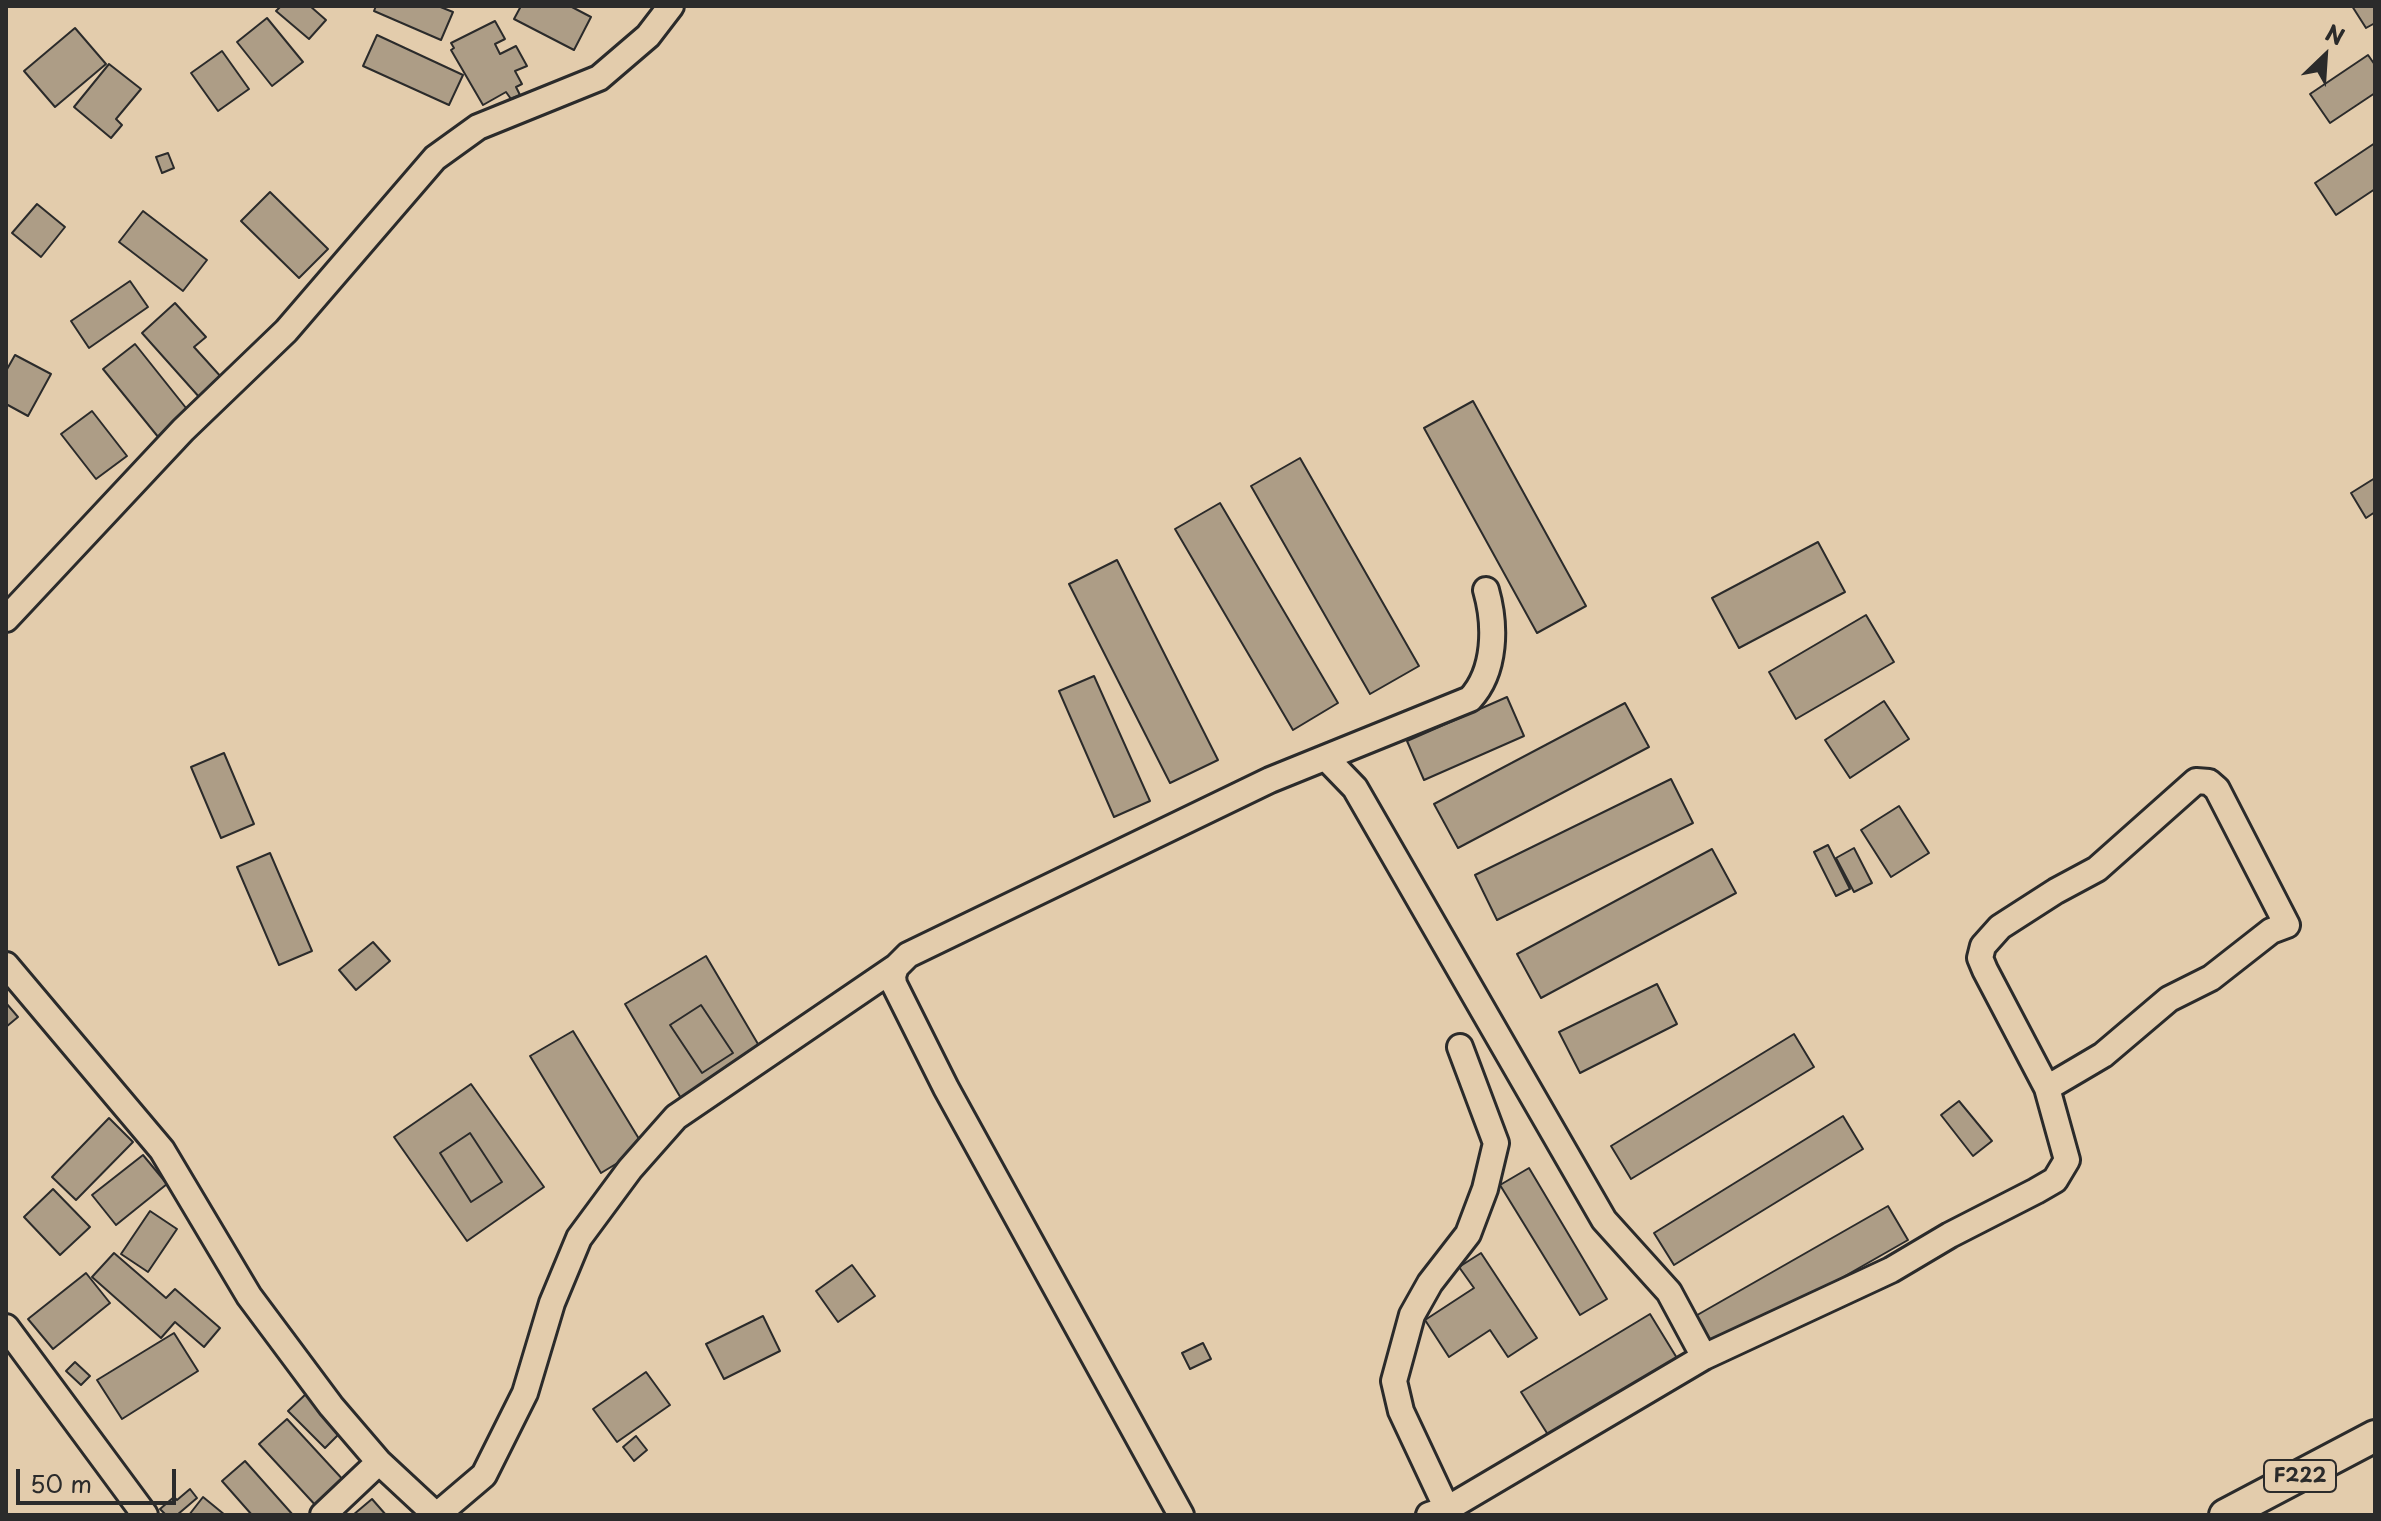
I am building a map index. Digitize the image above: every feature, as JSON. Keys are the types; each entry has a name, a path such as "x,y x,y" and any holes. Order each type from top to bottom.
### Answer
{"main road":[{"name":"F222","path":"2225,1515 2375,1436"}],"street":[{"path":"6,619 183,430 286,331 435,158 478,127 599,78 648,36 671,6"},
{"path":"6,965 162,1150 249,1296 331,1406 379,1462 437,1515 484,1475 525,1393 552,1303 579,1238 630,1169 676,1117 896,967 908,955 1270,780 1470,699 1478,691 1489,665 1491,607 1486,590"},
{"path":"1354,746 1355,788"},
{"path":"1326,758 1355,788 1604,1220 1669,1292 1704,1357"},
{"path":"1460,1047 1496,1143 1485,1189 1468,1234 1430,1283 1412,1315 1394,1381 1401,1411 1438,1512 1704,1357 1891,1270 2055,1180 2067,1160 2047,1088 1985,970 1980,958 1983,946 2000,927 2097,869 2196,781 2209,782 2217,789 2287,925 2271,931 2211,978 2169,999 2103,1055 2047,1088"},
{"path":"896,967 894,984 946,1088 1181,1515"},
{"path":"6,1327 145,1515"},
{"path":"323,1515 379,1462"}],"building":[{"path":"281,6 310,6 326,20 309,39 276,11"},
{"path":"376,6 438,6 453,12 441,40 374,11"},
{"path":"521,6 570,6 591,17 574,50 514,19"},
{"path":"2352,6 2375,6 2375,23 2366,28"},
{"path":"267,18 303,62 272,86 237,42"},
{"path":"495,21 505,39 495,44 500,54 516,46 527,66 515,71 522,84 516,87 520,95 511,99 506,92 483,105 451,50 454,48 451,43"},
{"path":"75,28 106,64 55,107 24,71"},
{"path":"377,35 463,75 449,105 363,66"},
{"path":"222,51 249,89 218,111 191,73"},
{"path":"2368,55 2375,65 2375,93 2330,123 2310,94"},
{"path":"109,64 141,89 116,119 122,125 111,138 74,107"},
{"path":"2375,143 2375,189 2336,215 2315,183"},
{"path":"168,153 174,168 162,173 156,157"},
{"path":"270,192 328,249 299,278 241,221"},
{"path":"37,204 65,227 41,257 12,233"},
{"path":"143,211 207,260 183,291 119,242"},
{"path":"130,281 148,307 89,348 71,321"},
{"path":"175,303 206,337 194,347 222,378 200,398 142,333"},
{"path":"135,344 190,413 159,438 103,369"},
{"path":"15,355 51,374 28,416 6,404 6,371"},
{"path":"1473,401 1586,606 1537,633 1424,428"},
{"path":"92,411 127,456 96,479 61,434"},
{"path":"1300,458 1419,666 1370,694 1251,486"},
{"path":"2375,478 2375,512 2366,518 2351,493"},
{"path":"1220,503 1338,703 1293,730 1175,529"},
{"path":"1818,542 1845,592 1739,648 1712,598"},
{"path":"1117,560 1218,760 1170,783 1069,584"},
{"path":"1866,615 1894,662 1796,719 1769,672"},
{"path":"1094,676 1150,801 1114,817 1059,691"},
{"path":"1507,697 1524,736 1424,780 1407,741"},
{"path":"1884,701 1909,739 1850,778 1825,740"},
{"path":"1625,703 1649,747 1458,848 1434,804"},
{"path":"224,753 254,824 221,838 191,767"},
{"path":"1671,779 1693,823 1497,920 1475,875"},
{"path":"1899,806 1929,853 1891,877 1861,830"},
{"path":"1828,845 1850,889 1836,896 1814,852"},
{"path":"1854,848 1872,883 1854,892 1836,858"},
{"path":"1712,849 1736,893 1541,998 1517,954"},
{"path":"270,853 312,951 279,965 237,867"},
{"path":"373,942 390,961 356,990 339,970"},
{"path":"706,956 771,1066 688,1110 625,1004","holes":["701,1005 733,1053 702,1073 670,1025"]},
{"path":"1657,984 1677,1024 1580,1073 1559,1032"},
{"path":"6,1003 18,1017 6,1027"},
{"path":"701,1005 733,1053 702,1073 670,1025"},
{"path":"573,1031 644,1147 601,1173 530,1056"},
{"path":"1794,1034 1814,1067 1631,1179 1611,1146"},
{"path":"471,1084 544,1187 467,1241 394,1137","holes":["470,1133 502,1182 471,1202 440,1153"]},
{"path":"1959,1101 1992,1141 1973,1156 1941,1115"},
{"path":"1843,1116 1863,1149 1674,1265 1654,1233"},
{"path":"109,1118 133,1142 76,1200 52,1177"},
{"path":"470,1133 502,1182 471,1202 440,1153"},
{"path":"143,1155 167,1184 116,1225 92,1195"},
{"path":"1529,1168 1607,1299 1580,1315 1500,1185"},
{"path":"53,1189 90,1227 60,1255 24,1217"},
{"path":"1888,1206 1908,1240 1712,1352 1692,1318"},
{"path":"150,1211 177,1229 148,1272 121,1254"},
{"path":"114,1253 166,1298 175,1289 220,1328 204,1347 175,1322 161,1338 92,1277"},
{"path":"1481,1253 1537,1338 1508,1357 1490,1330 1449,1357 1425,1320 1474,1288 1459,1267"},
{"path":"852,1265 875,1296 838,1322 816,1291"},
{"path":"86,1273 110,1303 53,1349 28,1319"},
{"path":"1650,1314 1680,1363 1552,1441 1521,1392"},
{"path":"763,1316 780,1351 724,1379 706,1344"},
{"path":"174,1333 198,1371 122,1419 97,1380"},
{"path":"1203,1343 1211,1359 1190,1369 1182,1353"},
{"path":"75,1362 90,1376 81,1385 66,1371"},
{"path":"646,1372 670,1405 617,1442 593,1409"},
{"path":"308,1392 345,1428 325,1448 288,1411"},
{"path":"287,1419 346,1483 318,1508 259,1444"},
{"path":"636,1436 647,1450 634,1461 623,1447"},
{"path":"245,1461 293,1515 252,1515 222,1481"},
{"path":"190,1489 197,1498 177,1515 166,1515 160,1509 174,1497 177,1500"},
{"path":"203,1497 225,1515 189,1515"},
{"path":"372,1499 386,1515 353,1515"}]}
